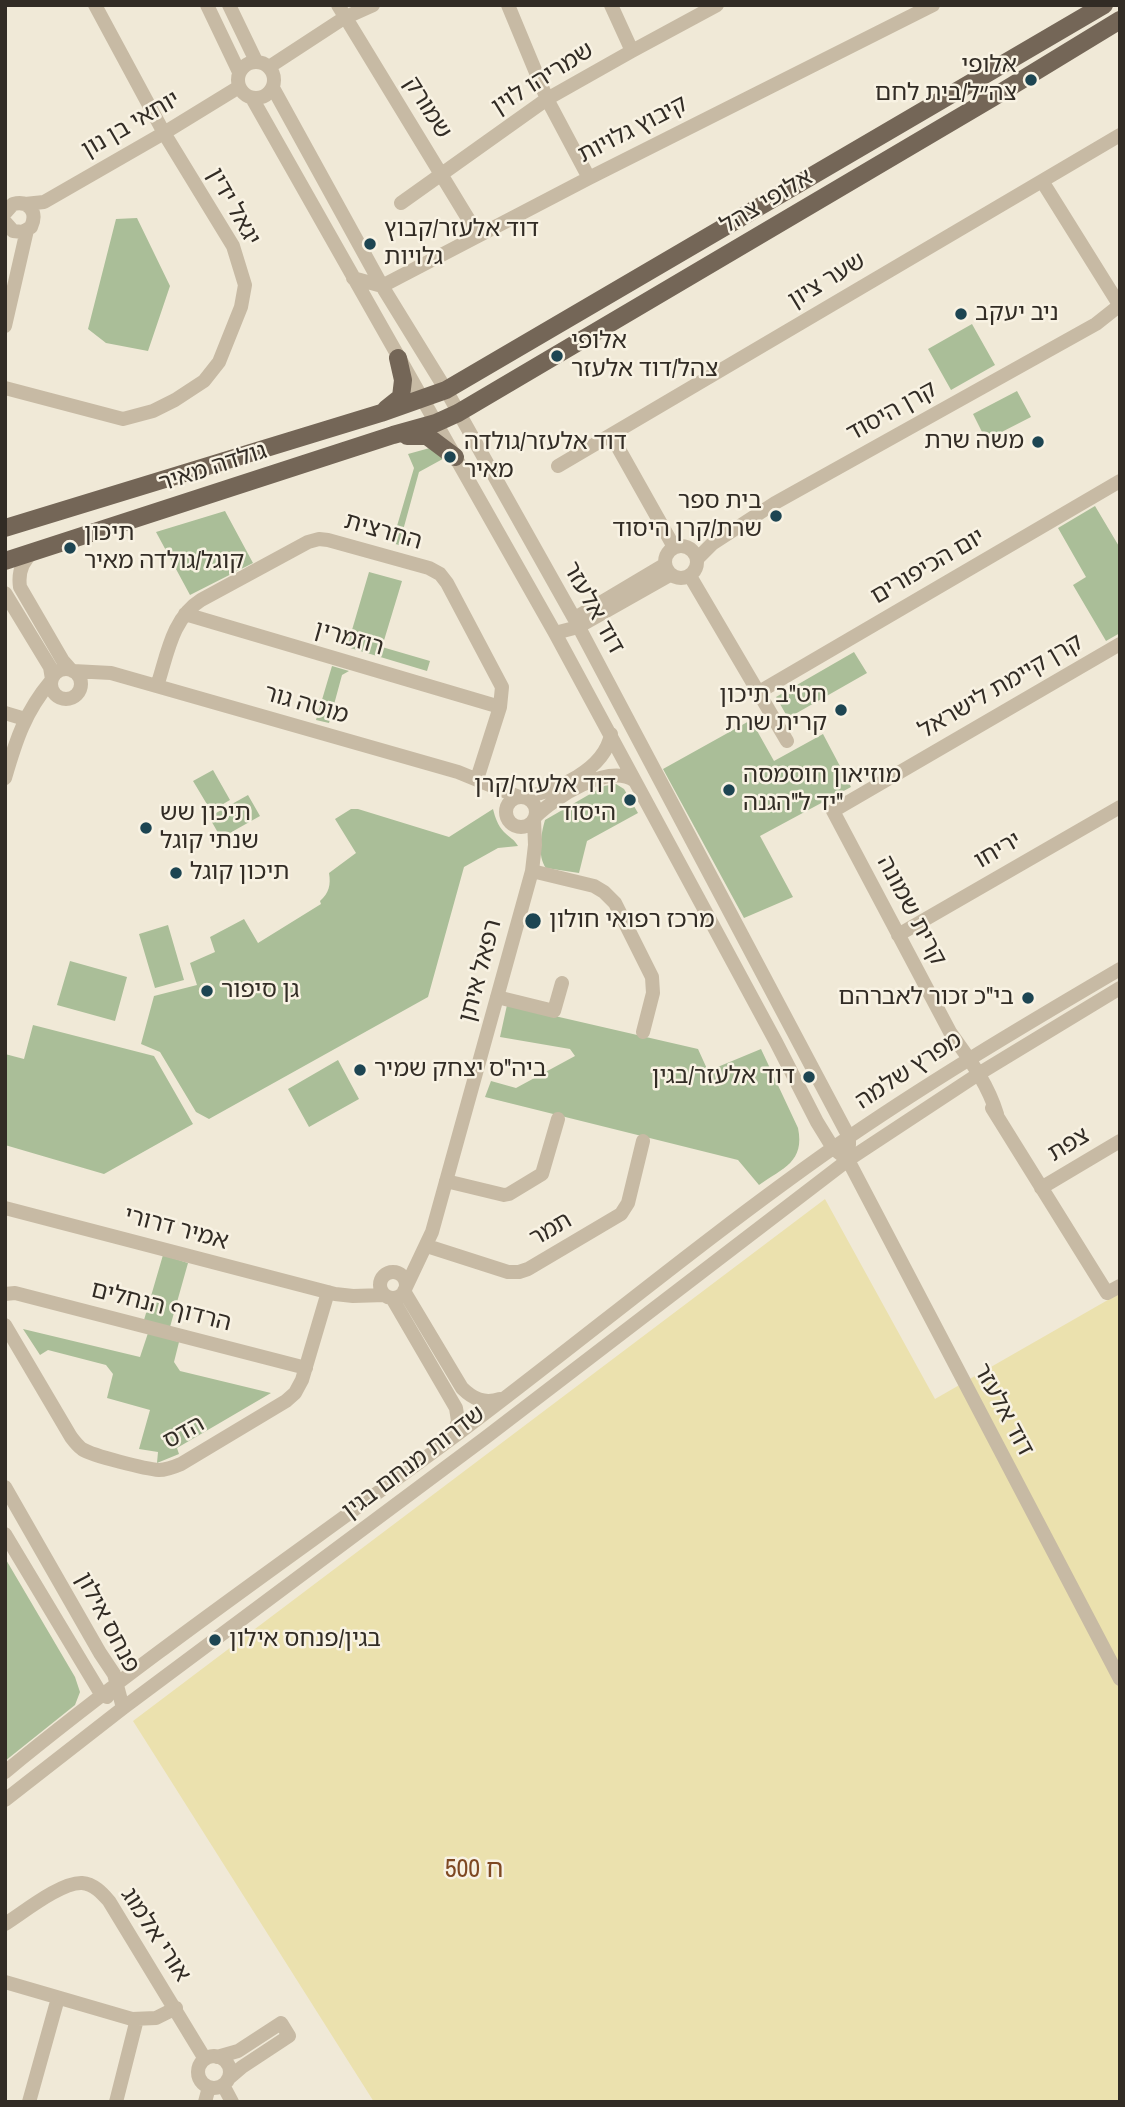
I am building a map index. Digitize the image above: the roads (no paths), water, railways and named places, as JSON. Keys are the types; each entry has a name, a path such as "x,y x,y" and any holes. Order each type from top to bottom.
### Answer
{"main road":[{"name":"אלופי צהל","path":"422,400 446,390 1104,5"},
{"name":"אלופי צהל","path":"436,423 458,413 1120,20"},
{"path":"381,413 401,397 403,380 398,358"},
{"name":"גולדה מאיר","path":"7,527 422,400"},
{"name":"גולדה מאיר","path":"5,561 436,423"},
{"path":"393,435 427,436 455,457"}],"street":[{"name":"יגאל ידין","path":"5,388 123,419 153,411 204,381 219,362 241,307 245,285 233,246 164,133 95,5"},
{"name":"דוד אלעזר","path":"207,5 247,96 252,98 555,632 832,1149 848,1160 1120,1679"},
{"name":"דוד אלעזר","path":"229,5 263,64 275,77 273,88 382,286 446,390 576,623 849,1138"},
{"path":"239,80 246,64 263,64 341,12 373,5"},
{"path":"508,5 547,99 590,178"},
{"path":"611,5 632,51"},
{"name":"שמריהו לוין","path":"401,203 547,99 717,5"},
{"name":"קיבוץ גלויות","path":"382,286 933,5"},
{"name":"שמורק","path":"341,12 478,235"},
{"name":"יוחאי בן נון","path":"15,228 33,223 30,209 164,133 239,80"},
{"path":"252,98 264,97 273,88"},
{"name":"שער ציון","path":"558,466 1120,135"},
{"path":"1042,181 1120,305"},
{"path":"6,206 17,203 30,209"},
{"path":"5,326 23,253 15,228"},
{"path":"353,278 382,286"},
{"name":"קרן היסוד","path":"695,554 775,503 1097,324 1120,305"},
{"name":"קרן היסוד","path":"1097,324 1120,317"},
{"path":"611,435 674,547"},
{"name":"יום הכיפורים","path":"759,692 1120,481"},
{"name":"החרצית","path":"157,686 174,632 185,614 201,600 316,540 328,540 429,568 438,572 447,583 499,679 502,693 500,707 483,782"},
{"path":"683,546 695,554 696,568 690,576 680,579 667,570 666,554 674,547 683,546"},
{"path":"33,552 22,565 20,587 63,661 79,676 81,682 78,693"},
{"path":"555,632 576,623 667,570"},
{"path":"690,576 787,741"},
{"path":"5,593 50,667 54,692 61,698"},
{"name":"רוזמרין","path":"185,614 500,707"},
{"name":"קרן קיימת לישראל","path":"832,811 1119,645"},
{"path":"5,778 16,739 26,717 60,670 72,670"},
{"name":"מוטה גור","path":"72,670 111,673 157,686 483,782 521,797"},
{"path":"26,717 45,700 70,698 94,678 111,673"},
{"path":"5,713 26,717"},
{"path":"510,820 509,803 556,787 595,765 606,751 611,734"},
{"path":"510,820 525,827 553,802 598,778 618,775 630,777 635,781"},
{"path":"483,782 500,799 526,844 532,871 594,886 616,904 652,977 653,993 643,1031"},
{"path":"521,797 530,800 534,806 534,818"},
{"name":"יריחו","path":"898,935 1120,807"},
{"name":"קרית שמונה","path":"832,811 964,1062 975,1076"},
{"name":"רפאל איתן","path":"397,1293 427,1245 446,1181 532,871 534,818"},
{"name":"מפרץ שלמה","path":"832,1149 964,1062 1120,969"},
{"path":"497,997 554,1011 562,983"},
{"name":"מפרץ שלמה","path":"848,1160 975,1076 1120,988"},
{"path":"975,1076 1041,1188 1113,1290"},
{"path":"446,1181 509,1194 542,1174 558,1119"},
{"path":"817,1122 817,1160"},
{"path":"848,1160 849,1138"},
{"name":"תמר","path":"427,1245 508,1272 528,1269 623,1212 643,1141"},
{"name":"צפת","path":"1041,1188 1120,1141"},
{"name":"שדרות מנחם בגין","path":"5,1772 144,1662 507,1396 832,1149"},
{"name":"שדרות מנחם בגין","path":"5,1800 848,1160"},
{"name":"אמיר דרורי","path":"5,1208 332,1293 353,1296 397,1293"},
{"path":"332,1293 361,1289 408,1263 427,1245"},
{"path":"387,1275 380,1287 397,1293 462,1388 481,1401 496,1401 507,1396"},
{"path":"387,1275 402,1276 397,1293 456,1408 457,1426 450,1438"},
{"name":"הרדוף הנחלים","path":"5,1294 15,1293 306,1368"},
{"name":"הדס","path":"5,1325 79,1447 90,1453 156,1470 167,1469 286,1401 298,1388 332,1293"},
{"name":"פנחס אילון","path":"5,1487 114,1674 123,1708"},
{"name":"פנחס אילון","path":"5,1534 102,1694 123,1708"},
{"path":"100,1653 121,1668 144,1662"},
{"path":"79,1711 88,1689 83,1664"},
{"name":"אורי אלמוג","path":"5,1924 63,1888 76,1884 92,1886 109,1901 176,2008 211,2058"},
{"path":"5,1982 137,2019 156,2018 176,2008"},
{"path":"29,2102 58,1997"},
{"path":"116,2102 137,2019"},
{"path":"205,2102 220,2084 289,2036 281,2023 238,2051 211,2058 200,2065 198,2074 201,2081 220,2084 232,2102"},
{"path":"211,2058 224,2060 228,2066 220,2084"}],"place":[{"name":"אלופי צה״ל/בית לחם","path":"1031,80"},
{"name":"דוד אלעזר/קבוץ גלויות","path":"370,244"},
{"name":"ניב יעקב","path":"961,314"},
{"name":"אלופי צהל/דוד אלעזר","path":"557,356"},
{"name":"משה שרת","path":"1038,442"},
{"name":"דוד אלעזר/גולדה מאיר","path":"450,457"},
{"name":"בית ספר שרת/קרן היסוד","path":"776,516"},
{"name":"תיכון קוגל/גולדה מאיר","path":"70,548"},
{"name":"חט\"ב תיכון קרית שרת","path":"841,710"},
{"name":"מוזיאון חוסמסה יד ל\"הגנה\"","path":"729,790"},
{"name":"דוד אלעזר/קרן היסוד","path":"630,800"},
{"name":"תיכון שש שנתי קוגל","path":"146,828"},
{"name":"תיכון קוגל","path":"176,873"},
{"name":"מרכז רפואי חולון","path":"533,921"},
{"name":"גן סיפור","path":"207,991"},
{"name":"בי\"כ זכור לאברהם","path":"1028,998"},
{"name":"ביה\"ס יצחק שמיר","path":"360,1070"},
{"name":"דוד אלעזר/בגין","path":"809,1077"},
{"name":"בגין/פנחס אילון","path":"215,1640"}],"district":[{"name":"ח 500","path":"474,1870"}]}
